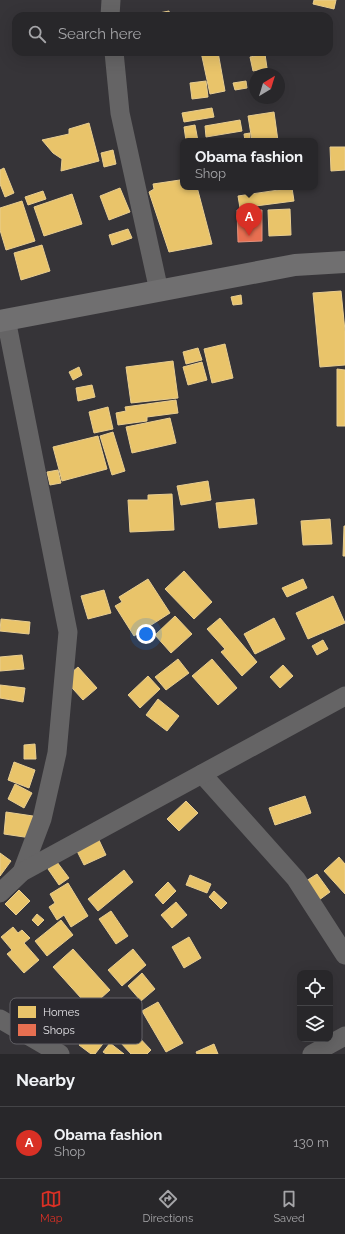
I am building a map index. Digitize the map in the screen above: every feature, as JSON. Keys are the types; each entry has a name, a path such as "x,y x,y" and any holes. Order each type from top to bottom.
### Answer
{"street":[{"path":"110,12 111,0"},
{"path":"114,56 120,113 159,291"},
{"path":"22,872 42,819 57,753 68,632 3,320 295,265 345,262"},
{"path":"0,893 22,872 345,696"},
{"path":"202,774 296,879 345,955"},
{"path":"0,1019 10,1025"},
{"path":"312,1054 345,1036"},
{"path":"43,1044 60,1054"}],"building: Homes":[{"path":"314,0 336,0 334,9 313,4"},
{"path":"202,56 219,56 225,91 210,94"},
{"path":"265,56 267,68 252,68 250,57"},
{"path":"206,81 208,97 192,99 190,83"},
{"path":"246,81 247,88 235,90 233,83"},
{"path":"212,108 214,117 184,122 182,113"},
{"path":"274,112 278,138 252,138 248,116"},
{"path":"240,120 242,131 206,137 205,126"},
{"path":"89,123 99,161 61,171 62,159 53,153 42,140 69,134 69,129"},
{"path":"195,125 197,138 186,138 184,127"},
{"path":"250,133 250,138 245,138 244,134"},
{"path":"330,147 345,147 345,170 331,171"},
{"path":"113,150 116,164 104,167 101,153"},
{"path":"4,168 14,193 5,197 0,184 0,170"},
{"path":"180,180 180,190 198,190 212,244 169,252 149,192 154,189 153,184"},
{"path":"120,188 130,212 109,220 100,196"},
{"path":"278,190 292,190 294,201 240,208 238,196"},
{"path":"43,191 46,199 28,205 25,197"},
{"path":"72,194 82,224 44,236 34,207"},
{"path":"22,201 35,241 6,250 0,230 0,208"},
{"path":"290,209 291,235 269,236 268,210"},
{"path":"128,229 132,238 112,245 109,235"},
{"path":"42,245 50,271 21,280 14,253"},
{"path":"341,291 345,331 345,365 320,367 313,293"},
{"path":"241,295 242,304 233,305 231,297"},
{"path":"225,344 233,378 212,383 204,349"},
{"path":"198,348 202,360 186,364 183,352"},
{"path":"173,361 178,398 131,403 126,367"},
{"path":"202,362 207,380 188,385 183,367"},
{"path":"79,367 82,375 73,380 69,372"},
{"path":"337,369 345,370 345,426 337,426"},
{"path":"92,385 95,397 78,401 76,388"},
{"path":"176,400 178,413 147,417 147,421 118,425 116,413 126,411 125,407"},
{"path":"108,407 113,429 94,433 89,412"},
{"path":"170,418 176,443 132,453 126,427"},
{"path":"113,432 125,471 112,475 100,436"},
{"path":"98,436 107,469 62,481 53,447"},
{"path":"58,470 61,483 50,485 47,472"},
{"path":"208,481 211,500 181,505 177,486"},
{"path":"172,494 174,530 130,532 128,500 148,500 148,495"},
{"path":"254,499 257,524 219,528 216,503"},
{"path":"330,519 332,544 303,545 301,521"},
{"path":"344,526 345,556 343,556"},
{"path":"184,571 212,602 194,619 165,589"},
{"path":"148,579 170,613 134,636 115,606 122,602 119,597"},
{"path":"303,579 307,588 287,597 282,588"},
{"path":"104,590 111,613 88,619 81,596"},
{"path":"333,596 345,623 308,639 296,613"},
{"path":"175,616 192,634 171,653 155,635"},
{"path":"220,618 257,662 242,676 221,652 225,649 207,629"},
{"path":"274,618 285,639 255,654 244,634"},
{"path":"1,619 30,622 29,634 0,631"},
{"path":"323,640 328,649 317,655 312,646"},
{"path":"22,655 24,669 0,671 0,657"},
{"path":"178,659 189,673 166,690 155,677"},
{"path":"212,659 237,688 218,705 192,676"},
{"path":"283,665 293,676 280,688 270,677"},
{"path":"78,667 97,688 83,700 64,679"},
{"path":"148,676 160,689 140,708 128,695"},
{"path":"0,685 25,688 23,702 0,698"},
{"path":"158,699 179,716 167,731 146,715"},
{"path":"35,744 36,759 24,759 24,745"},
{"path":"14,762 35,770 29,788 8,780"},
{"path":"15,784 32,793 24,808 8,799"},
{"path":"305,796 311,813 275,825 269,808"},
{"path":"186,801 198,813 179,831 167,819"},
{"path":"6,812 33,816 31,838 4,834"},
{"path":"98,838 106,855 84,865 76,849"},
{"path":"0,853 11,861 0,876"},
{"path":"339,857 345,864 345,894 324,871"},
{"path":"57,862 69,878 59,885 48,869"},
{"path":"124,870 133,882 98,911 88,899"},
{"path":"317,874 330,892 319,900 306,881"},
{"path":"190,875 211,884 207,893 186,885"},
{"path":"168,882 176,891 163,904 155,895"},
{"path":"68,883 88,916 71,927 64,915 57,920 49,907 55,903 50,894"},
{"path":"19,890 30,901 16,915 5,904"},
{"path":"214,891 227,903 221,909 209,897"},
{"path":"176,902 187,915 172,928 161,915"},
{"path":"111,911 128,936 116,944 99,919"},
{"path":"37,914 44,920 38,926 32,920"},
{"path":"61,920 73,935 47,956 35,941"},
{"path":"13,927 18,933 22,930 30,938 24,943 39,960 24,973 7,954 12,950 1,937"},
{"path":"189,937 201,958 184,968 172,947"},
{"path":"73,949 110,990 101,998 81,998 53,967"},
{"path":"133,949 146,965 122,986 108,970"},
{"path":"142,973 155,989 142,1000 142,998 138,998 128,986"},
{"path":"158,1002 183,1043 166,1052 142,1011"},
{"path":"142,1040 151,1050 147,1054 131,1054 122,1044 142,1044"},
{"path":"103,1044 95,1054 91,1054 79,1045"},
{"path":"109,1044 111,1044 124,1054 106,1054 103,1052"},
{"path":"214,1044 218,1054 197,1054 196,1052"}],"building: Shops":[{"path":"237,210 262,210 262,241 238,242"}],"place":[{"name":"Obama fashion","path":"249,236"}]}
